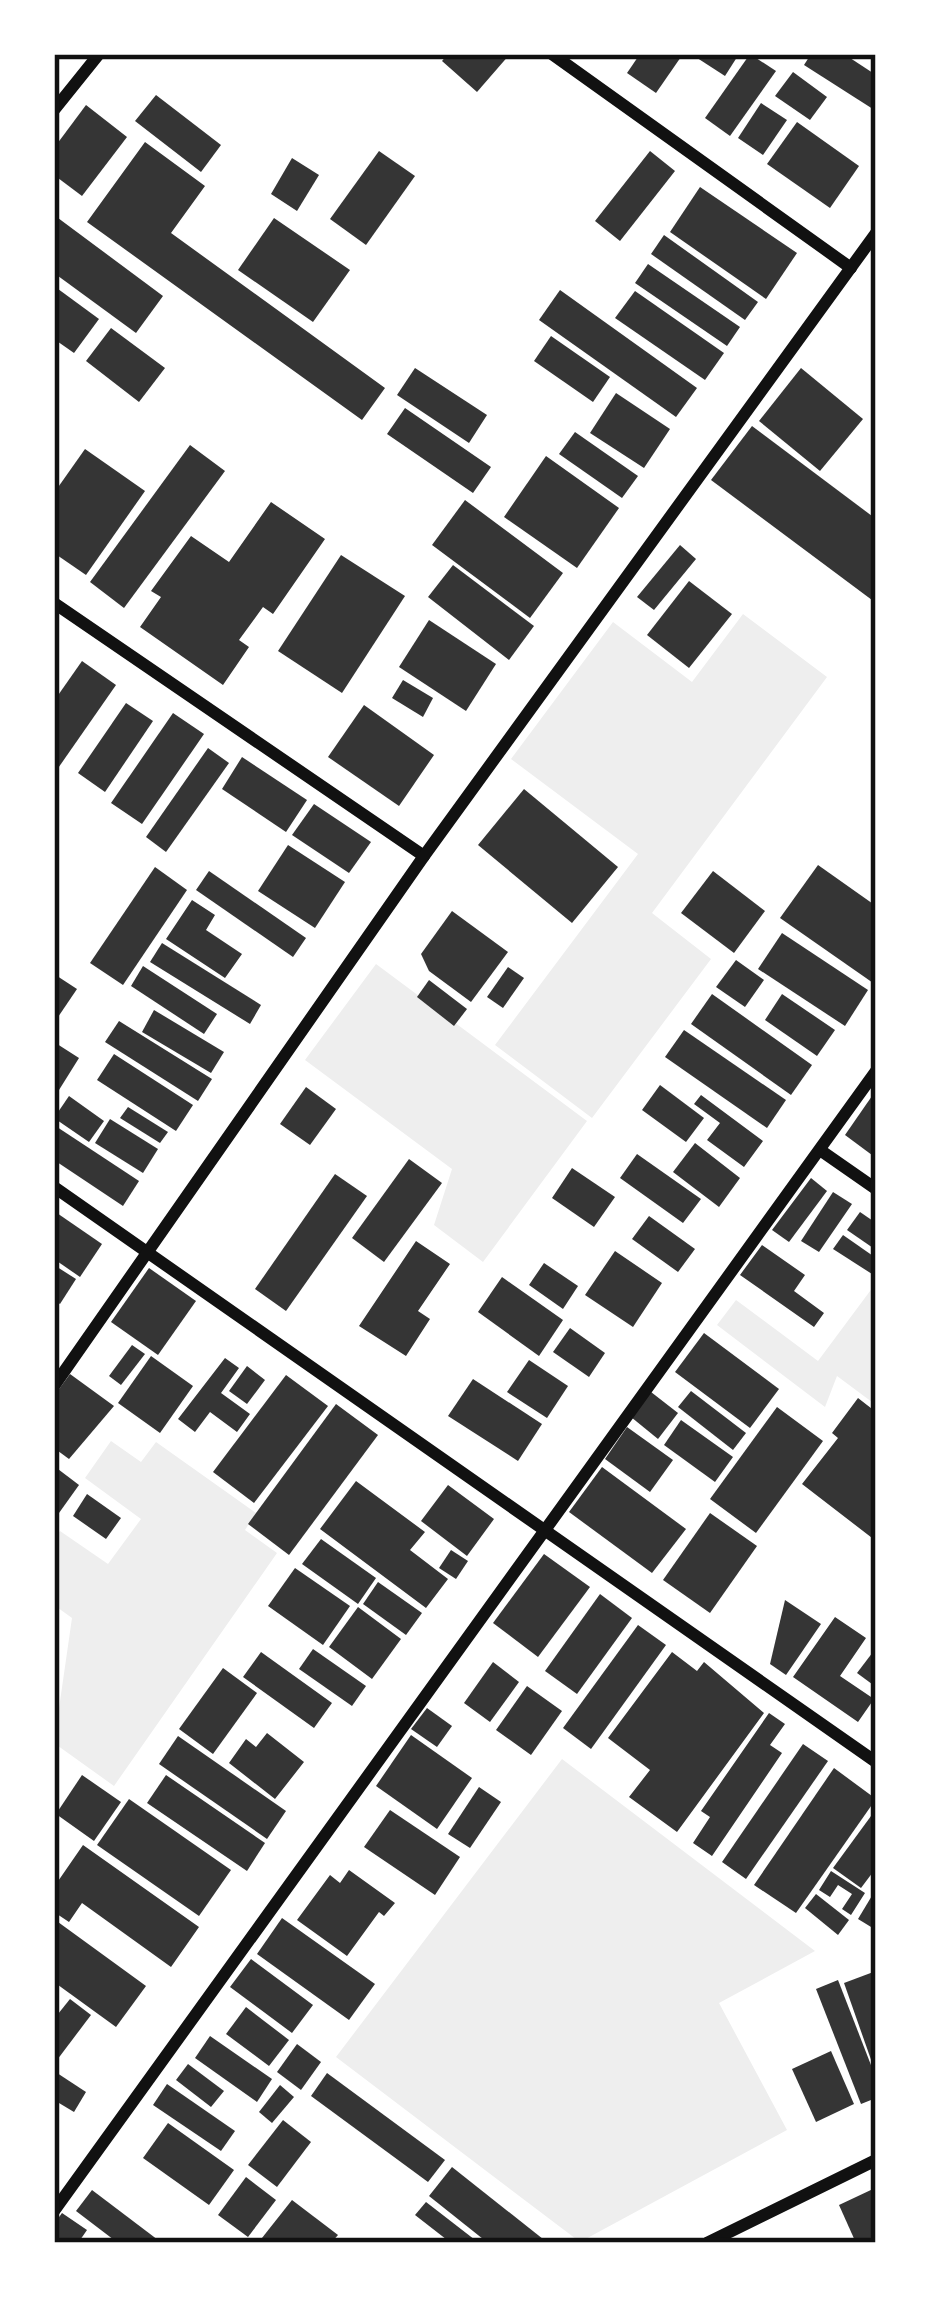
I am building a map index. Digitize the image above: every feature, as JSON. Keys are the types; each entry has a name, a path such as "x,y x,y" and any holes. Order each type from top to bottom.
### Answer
{"street":[{"path":"54,110 99,54"},
{"path":"552,54 851,268"},
{"path":"54,1386 424,856 876,233"},
{"path":"54,602 424,856"},
{"path":"54,2211 876,1070"},
{"path":"820,1150 876,1189"},
{"path":"54,1187 876,1762"},
{"path":"707,2243 876,2160"}],"shaded area":[{"path":"743,614 827,677 652,913 711,959 592,1118 495,1045 638,854 511,759 613,622 692,682"},
{"path":"376,964 587,1121 483,1262 434,1225 452,1169 305,1060"},
{"path":"876,1283 876,1405 837,1376 825,1407 717,1325 736,1300 818,1361"},
{"path":"111,1441 141,1462 156,1442 256,1513 245,1530 277,1553 114,1786 54,1743 72,1618 54,1605 54,1539 60,1531 108,1564 141,1519 85,1478"},
{"path":"562,1759 815,1951 719,2003 787,2130 580,2242 336,2057"}],"building":[{"path":"448,54 510,54 477,92 442,61"},
{"path":"640,54 683,54 656,93 627,73"},
{"path":"691,54 739,54 725,76"},
{"path":"750,54 776,71 730,136 705,118"},
{"path":"811,54 844,54 876,75 876,111 804,65"},
{"path":"793,72 827,97 810,120 775,96"},
{"path":"156,95 221,145 201,172 135,121"},
{"path":"761,103 787,120 763,155 738,138"},
{"path":"86,105 127,137 82,196 54,175 54,148"},
{"path":"797,122 859,166 830,208 767,164"},
{"path":"145,142 205,186 171,233 385,388 362,420 87,222"},
{"path":"379,151 415,176 366,245 330,219"},
{"path":"650,151 675,171 620,241 595,221"},
{"path":"292,158 319,175 297,211 271,194"},
{"path":"700,187 797,253 766,299 670,232"},
{"path":"54,215 163,296 136,333 54,273"},
{"path":"274,218 350,270 313,322 238,270"},
{"path":"664,235 758,302 745,320 651,254"},
{"path":"648,264 740,327 727,346 635,283"},
{"path":"54,286 99,319 74,353 54,339"},
{"path":"560,290 697,388 676,417 539,320"},
{"path":"635,291 724,353 705,380 615,318"},
{"path":"111,328 165,368 139,402 86,361"},
{"path":"551,336 610,377 593,402 534,361"},
{"path":"415,368 487,415 469,443 397,395"},
{"path":"801,368 863,419 820,471 759,421"},
{"path":"616,393 670,429 644,468 590,433"},
{"path":"405,408 491,467 473,493 387,434"},
{"path":"752,426 876,519 876,603 711,480"},
{"path":"575,432 638,476 622,498 559,454"},
{"path":"190,445 225,471 124,608 90,582"},
{"path":"85,449 145,491 86,575 54,553 54,493"},
{"path":"546,456 619,508 577,568 504,517"},
{"path":"465,500 563,573 530,618 432,545"},
{"path":"271,502 325,539 273,614 263,607 239,640 249,647 223,685 140,627 161,597 151,591 191,536 229,562"},
{"path":"680,545 696,559 654,610 637,597"},
{"path":"341,555 405,596 342,693 278,651"},
{"path":"453,565 534,626 509,660 428,597"},
{"path":"689,581 732,614 689,668 647,635"},
{"path":"429,620 496,664 466,711 399,667"},
{"path":"82,661 116,685 54,774 54,701"},
{"path":"403,680 433,698 423,717 392,698"},
{"path":"126,703 153,721 105,792 78,773"},
{"path":"364,705 434,755 399,806 328,757"},
{"path":"173,713 204,734 142,824 111,803"},
{"path":"208,748 229,763 166,852 146,837"},
{"path":"242,757 307,800 286,832 222,789"},
{"path":"524,789 618,867 572,923 478,845"},
{"path":"314,804 371,842 349,873 292,835"},
{"path":"288,845 345,882 315,928 258,891"},
{"path":"818,865 876,906 876,985 780,918"},
{"path":"155,867 187,890 123,985 90,963"},
{"path":"209,871 306,938 293,957 196,890"},
{"path":"713,871 765,911 734,953 681,913"},
{"path":"192,900 215,915 206,930 242,954 225,978 166,939"},
{"path":"452,911 508,952 471,1002 429,971 421,954"},
{"path":"782,933 868,990 845,1026 758,969"},
{"path":"162,943 261,1005 250,1024 150,962"},
{"path":"736,960 764,980 745,1007 716,987"},
{"path":"143,966 217,1014 204,1034 131,986"},
{"path":"508,967 524,978 503,1008 487,997"},
{"path":"54,974 77,989 54,1023"},
{"path":"429,980 467,1009 454,1026 417,997"},
{"path":"712,994 812,1065 791,1095 691,1024"},
{"path":"782,994 835,1030 817,1056 765,1020"},
{"path":"154,1010 224,1052 211,1073 142,1032"},
{"path":"119,1021 212,1079 198,1101 105,1042"},
{"path":"684,1030 786,1100 767,1128 665,1057"},
{"path":"54,1042 79,1058 54,1098"},
{"path":"114,1054 193,1105 176,1131 97,1080"},
{"path":"660,1085 704,1118 686,1142 642,1110"},
{"path":"306,1087 336,1109 310,1145 280,1124"},
{"path":"701,1095 763,1141 744,1167 707,1140 720,1123 694,1104"},
{"path":"69,1096 104,1121 89,1142 54,1118"},
{"path":"872,1096 876,1099 876,1158 845,1135"},
{"path":"128,1107 168,1132 160,1143 120,1118"},
{"path":"110,1119 158,1149 143,1173 95,1143"},
{"path":"54,1125 139,1181 123,1206 54,1160"},
{"path":"695,1143 740,1178 719,1207 673,1172"},
{"path":"637,1154 701,1199 683,1223 620,1178"},
{"path":"409,1159 442,1183 384,1262 352,1238"},
{"path":"572,1168 615,1197 594,1227 552,1198"},
{"path":"335,1174 367,1196 286,1311 255,1289"},
{"path":"811,1178 827,1191 789,1242 772,1230"},
{"path":"833,1192 852,1204 819,1252 801,1241"},
{"path":"54,1211 102,1244 80,1277 54,1259"},
{"path":"860,1212 876,1223 876,1250 847,1230"},
{"path":"649,1216 695,1249 678,1272 632,1239"},
{"path":"843,1235 876,1258 872,1274 833,1249"},
{"path":"416,1241 450,1264 418,1311 430,1319 406,1356 359,1326"},
{"path":"762,1245 805,1275 794,1291 824,1313 814,1327 740,1275"},
{"path":"615,1251 662,1283 633,1327 585,1295"},
{"path":"544,1263 578,1286 563,1309 529,1285"},
{"path":"54,1265 76,1279 60,1304 54,1300"},
{"path":"149,1268 196,1301 158,1355 111,1322"},
{"path":"502,1277 563,1320 539,1356 478,1312"},
{"path":"570,1328 605,1353 589,1377 553,1352"},
{"path":"704,1333 779,1389 750,1428 675,1372"},
{"path":"132,1345 145,1354 121,1385 109,1376"},
{"path":"151,1356 193,1386 160,1433 118,1403"},
{"path":"225,1358 239,1368 221,1393 250,1414 237,1432 210,1412 195,1432 178,1419"},
{"path":"529,1360 568,1386 547,1418 507,1392"},
{"path":"247,1366 265,1380 247,1404 229,1391"},
{"path":"70,1374 114,1406 69,1459 54,1448 54,1396"},
{"path":"286,1375 328,1406 254,1503 213,1472"},
{"path":"473,1379 542,1424 518,1461 448,1416"},
{"path":"691,1391 746,1433 733,1450 678,1407"},
{"path":"651,1392 678,1413 658,1439 631,1417"},
{"path":"858,1398 876,1412 876,1541 802,1484 838,1438 832,1433"},
{"path":"336,1404 378,1435 289,1555 248,1524"},
{"path":"777,1407 823,1441 756,1533 710,1499"},
{"path":"681,1420 733,1457 715,1482 664,1445"},
{"path":"627,1427 673,1460 650,1492 605,1459"},
{"path":"54,1466 79,1485 54,1520"},
{"path":"602,1467 686,1529 652,1573 569,1512"},
{"path":"356,1481 425,1532 410,1550 448,1579 426,1608 320,1529"},
{"path":"448,1485 494,1519 467,1556 421,1521"},
{"path":"87,1494 121,1518 106,1539 73,1516"},
{"path":"710,1513 757,1546 710,1613 663,1580"},
{"path":"321,1539 376,1578 358,1604 302,1564"},
{"path":"451,1550 468,1561 456,1579 439,1568"},
{"path":"544,1554 590,1587 538,1657 493,1623"},
{"path":"295,1568 350,1606 323,1645 268,1606"},
{"path":"378,1582 422,1613 406,1635 363,1604"},
{"path":"600,1594 632,1618 577,1694 545,1671"},
{"path":"785,1600 821,1624 786,1675 770,1664"},
{"path":"358,1607 401,1639 372,1679 329,1647"},
{"path":"835,1617 866,1638 840,1676 874,1699 858,1722 793,1677"},
{"path":"638,1625 666,1645 591,1749 563,1728"},
{"path":"876,1648 876,1687 857,1673"},
{"path":"313,1649 366,1686 352,1706 299,1669"},
{"path":"261,1652 332,1703 314,1728 243,1677"},
{"path":"672,1652 697,1671 704,1662 764,1713 677,1832 629,1797 650,1770 608,1738"},
{"path":"493,1662 519,1682 490,1722 464,1703"},
{"path":"223,1668 257,1693 213,1754 179,1729"},
{"path":"527,1686 562,1711 531,1755 496,1730"},
{"path":"427,1708 452,1726 437,1747 411,1729"},
{"path":"769,1713 785,1724 770,1745 782,1753 712,1856 693,1843 710,1817 701,1811"},
{"path":"267,1733 304,1762 275,1799 229,1763 246,1739 256,1747"},
{"path":"411,1735 472,1778 437,1829 376,1786"},
{"path":"178,1736 286,1811 267,1839 159,1764"},
{"path":"803,1744 828,1761 746,1879 722,1862"},
{"path":"834,1768 876,1799 796,1913 754,1885"},
{"path":"82,1775 121,1802 94,1841 56,1814"},
{"path":"166,1775 265,1843 247,1871 147,1803"},
{"path":"479,1787 501,1802 470,1848 448,1834"},
{"path":"129,1799 231,1870 199,1916 97,1845"},
{"path":"390,1810 460,1857 435,1895 364,1847"},
{"path":"871,1816 876,1820 876,1868 861,1888 833,1868"},
{"path":"83,1845 199,1927 171,1967 82,1903 69,1922 54,1912 54,1887"},
{"path":"349,1870 395,1903 384,1916 379,1912 347,1956 297,1920 330,1875 340,1883"},
{"path":"831,1871 865,1893 851,1915 842,1909 852,1894 838,1885 830,1897 819,1890"},
{"path":"876,1889 876,1930 858,1919"},
{"path":"816,1894 849,1920 838,1935 805,1908"},
{"path":"282,1918 375,1984 349,2020 257,1954"},
{"path":"58,1922 146,1986 116,2027 54,1982"},
{"path":"251,1959 313,2005 292,2033 230,1987"},
{"path":"876,1971 876,2071 875,2071 844,1983"},
{"path":"838,1980 876,2078 876,2098 861,2104 816,1989"},
{"path":"70,1999 91,2015 54,2064 54,2019"},
{"path":"246,2007 289,2040 269,2066 226,2034"},
{"path":"210,2036 272,2079 257,2102 195,2058"},
{"path":"297,2044 321,2062 301,2090 277,2072"},
{"path":"831,2051 854,2104 816,2122 792,2069"},
{"path":"188,2064 224,2091 211,2107 176,2080"},
{"path":"54,2071 86,2092 74,2112 54,2100"},
{"path":"327,2073 445,2160 428,2182 311,2096"},
{"path":"167,2084 235,2131 221,2151 153,2105"},
{"path":"280,2085 294,2097 272,2123 259,2112"},
{"path":"283,2120 311,2142 277,2187 248,2165"},
{"path":"168,2123 234,2170 209,2205 143,2158"},
{"path":"452,2167 548,2243 488,2243 429,2196"},
{"path":"246,2177 276,2200 248,2237 218,2215"},
{"path":"873,2189 876,2243 856,2243 839,2205"},
{"path":"92,2190 162,2243 118,2243 76,2211"},
{"path":"292,2200 338,2235 331,2243 258,2243"},
{"path":"426,2202 479,2243 451,2243 415,2215"},
{"path":"62,2213 87,2230 78,2243 54,2243 54,2224"}]}
